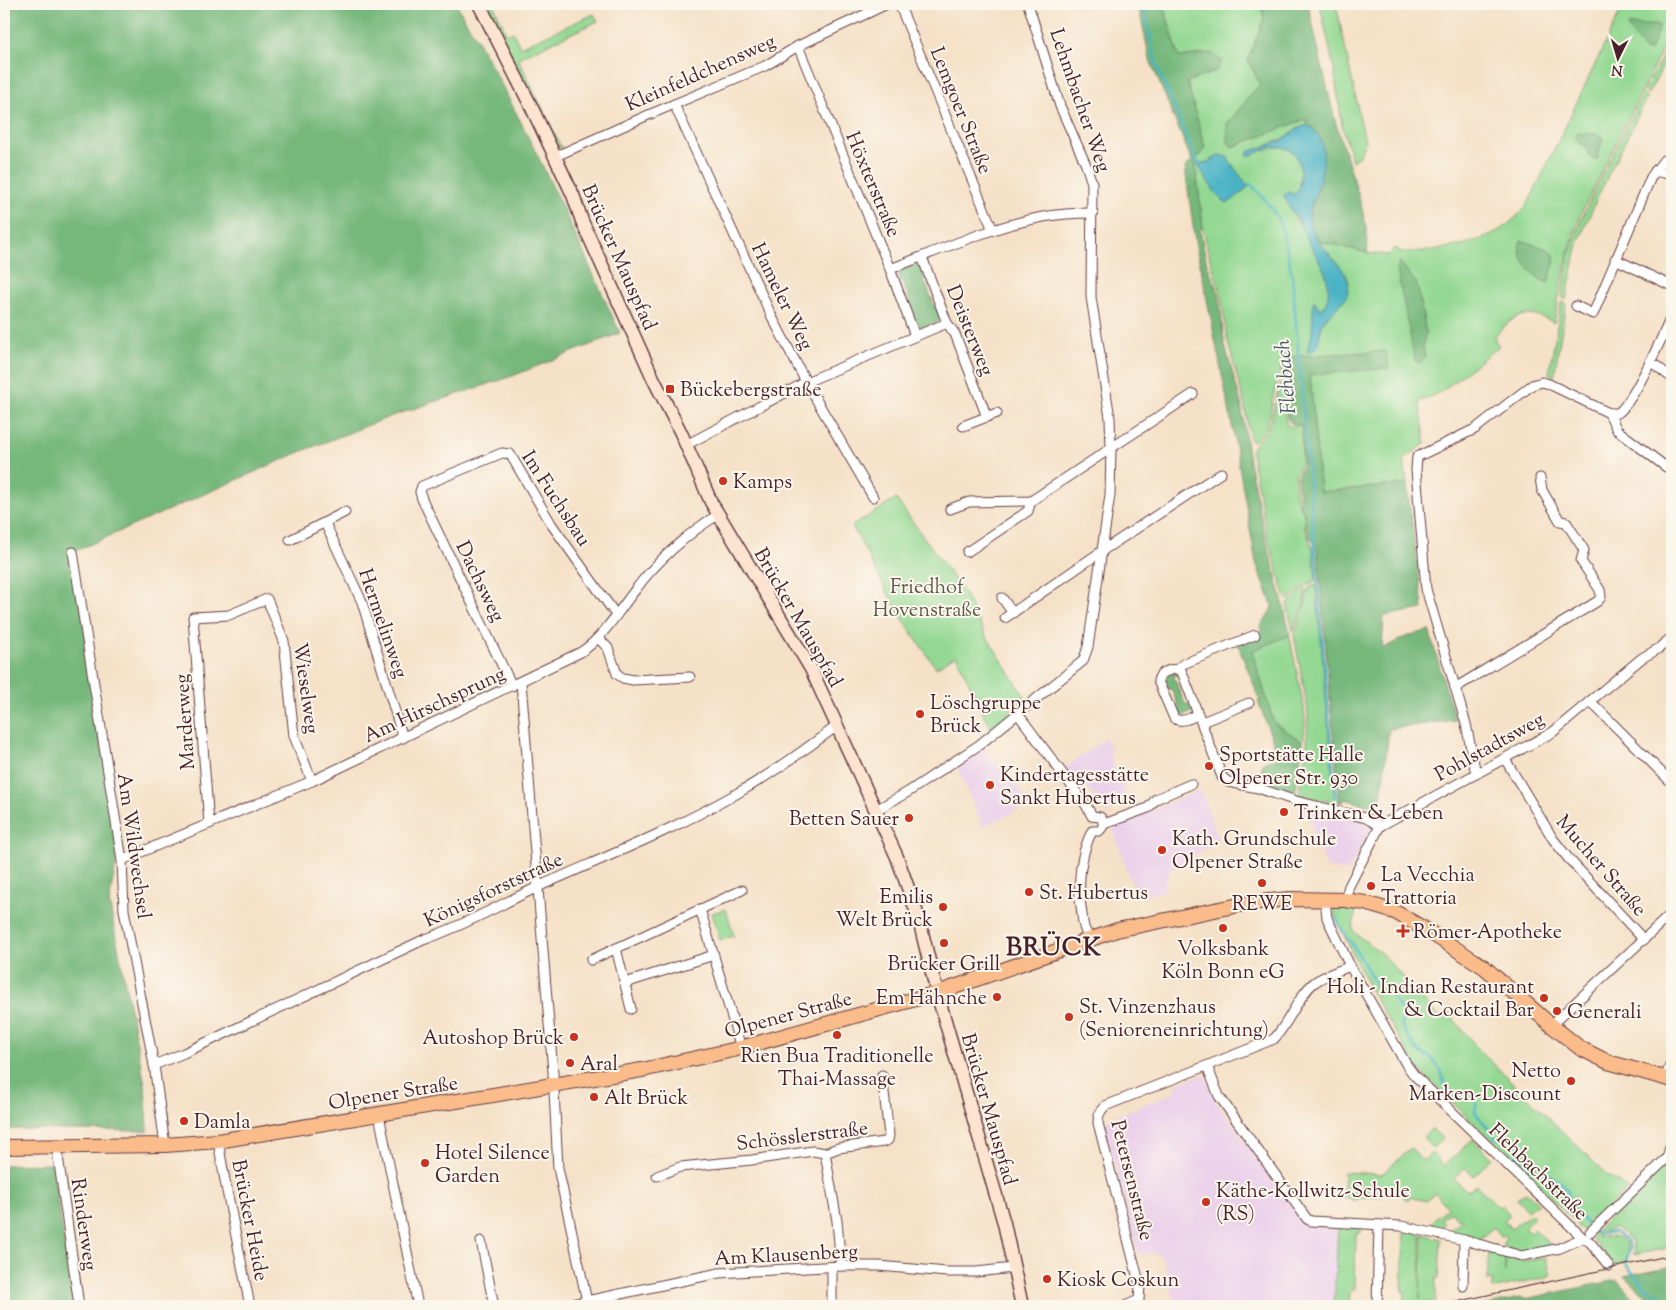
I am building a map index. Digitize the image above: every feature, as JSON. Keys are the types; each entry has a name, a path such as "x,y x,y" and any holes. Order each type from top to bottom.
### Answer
{"main road":[{"name":"Brücker Mauspfad","path":"479,4 523,89 654,380 718,515 808,663 897,858 911,894 925,940 937,993 1004,1223 1022,1306"},
{"name":"Olpener Straße","path":"4,1147 165,1145 218,1141 642,1070 740,1048 937,993 1117,930 1249,903 1325,899 1365,903 1395,912 1484,967 1580,1048 1608,1062 1669,1079"}],"street":[{"name":"Kleinfeldchensweg","path":"554,157 765,66 798,46 887,4"},
{"name":"Lemgoer Straße","path":"899,4 993,230"},
{"name":"Lehmbacher Weg","path":"876,810 900,797 972,749 1018,714 1083,660 1088,647 1110,495 1111,448 1110,418 1091,297 1092,184 1086,165 1060,106 1041,39 1028,4"},
{"name":"Höxterstraße","path":"798,46 890,269 915,336"},
{"name":"Hameler Weg","path":"674,104 772,317 806,382 873,497"},
{"path":"1576,306 1593,314 1615,259 1655,171 1664,160 1670,159 1672,161"},
{"path":"1655,171 1672,175"},
{"path":"890,269 993,230 1044,216 1093,213"},
{"name":"Deisterweg","path":"922,257 947,323 955,334 986,417"},
{"path":"1615,259 1672,286"},
{"path":"1476,774 1466,724 1426,589 1416,470 1417,457 1475,429 1532,385 1539,382 1549,384 1610,413 1618,413 1636,389 1672,315"},
{"path":"686,445 806,382 947,323"},
{"path":"1650,361 1672,378"},
{"path":"950,510 969,502 1031,501 1194,394"},
{"path":"963,426 997,413"},
{"path":"1610,413 1617,430 1666,467 1672,469"},
{"name":"Im Fuchsbau","path":"420,490 422,486 437,479 502,453 510,454 515,459 552,525 616,615"},
{"path":"1002,598 1009,615 1221,473"},
{"path":"1455,688 1598,601 1601,597 1600,590 1582,561 1584,550 1566,522 1560,521 1542,490 1540,478"},
{"name":"Dachsweg","path":"420,490 422,499 512,686"},
{"path":"967,552 1028,511 1031,501"},
{"path":"290,540 346,512"},
{"name":"Am Hirschsprung","path":"122,860 312,781 522,682 581,652 598,638 646,575 658,563 708,520 718,515"},
{"name":"Hermelinweg","path":"325,523 362,602 403,738"},
{"name":"Am Wildwechsel","path":"73,552 122,860 124,910 154,1065 165,1145"},
{"name":"Marderweg","path":"209,824 193,618 229,615 267,599"},
{"name":"Wieselweg","path":"267,599 284,641 294,736 312,781"},
{"path":"1249,703 1199,718 1194,716 1181,721 1177,720 1174,718 1158,677 1179,669 1183,664 1255,635"},
{"name":"Pohlstadtsweg","path":"1380,826 1553,732 1642,658 1658,649 1672,637"},
{"path":"598,638 608,648 617,674 623,678 632,680 690,676"},
{"path":"1179,669 1182,672 1197,709 1222,777 1228,782 1258,788 1296,801 1366,818 1380,826 1349,886 1345,900"},
{"path":"522,682 560,1182 587,1304"},
{"path":"1590,701 1670,778"},
{"path":"1018,714 1086,805 1092,816"},
{"name":"Königsforststraße","path":"154,1065 184,1053 538,887 648,838 735,795 782,766 837,726"},
{"name":"Mucher Straße","path":"1505,759 1553,840 1644,940"},
{"path":"1092,831 1100,831 1104,824 1148,808 1156,799 1191,784"},
{"path":"1092,816 1100,817 1104,824"},
{"path":"1092,816 1088,823 1092,831"},
{"path":"1091,940 1086,935 1080,904 1079,873 1085,845 1092,831"},
{"path":"591,960 742,890"},
{"name":"Flehbachstraße","path":"1325,899 1327,918 1350,966 1414,1075 1583,1238 1590,1242 1609,1266"},
{"path":"700,909 740,1048"},
{"path":"1551,1025 1672,913"},
{"path":"616,948 631,1009"},
{"path":"625,983 714,955"},
{"name":"Petersenstraße","path":"1125,1306 1139,1300 1140,1286 1106,1155 1098,1116 1105,1106 1274,1039 1283,1030 1314,983 1350,966"},
{"path":"1669,1079 1672,1061"},
{"path":"1207,1066 1219,1096 1308,1220 1315,1223 1410,1228 1522,1256 1574,1244 1583,1238"},
{"name":"Schösslerstraße","path":"657,1176 680,1168 813,1151 825,1152 838,1148 884,1142 888,1140 889,1135 882,1075"},
{"path":"379,1115 418,1306"},
{"path":"1592,1229 1667,1158 1672,1140"},
{"name":"Brücker Heide","path":"218,1141 250,1306"},
{"name":"Rinderweg","path":"58,1146 79,1306"},
{"path":"825,1152 837,1221 836,1266 832,1306"},
{"path":"1377,1305 1379,1225"},
{"path":"1463,1286 1464,1240"},
{"path":"481,1241 494,1306"},
{"name":"Am Klausenberg","path":"563,1306 587,1304 719,1273 836,1266 878,1266 947,1272 976,1272 1013,1268"}],"shaded area":[{"path":"1106,738 1112,751 1109,753 1129,804 1109,811 1110,813 1107,814 1085,785 1083,787 1077,778 1074,780 1065,768"},
{"name":"Kindertagesstätte Sankt Hubertus","path":"985,748 993,764 996,763 1022,792 1027,806 983,827 957,767"},
{"name":"Kath. Grundschule Olpener Straße","path":"1201,790 1219,840 1170,869 1163,891 1136,897 1112,827"},
{"path":"1304,806 1365,821 1368,825 1370,829 1368,836 1349,871 1328,869"},
{"name":"Käthe-Kollwitz-Schule (RS)","path":"1200,1075 1206,1077 1215,1100 1299,1217 1301,1223 1305,1226 1337,1227 1334,1306 1176,1306 1162,1258 1152,1253 1140,1255 1137,1251 1105,1125 1107,1120 1175,1092 1177,1084"}],"green space":[{"path":"4,4 456,4 522,125 620,333 510,377 392,416 300,452 73,552 118,853 109,901 145,1085 148,1131 4,1129"},
{"path":"485,4 493,4 507,34 513,32 520,47 594,14 598,21 518,58 562,149 555,145"},
{"path":"1138,4 1163,4 1179,57 1211,53 1222,61 1216,71 1187,82 1205,148 1195,161 1203,227 1200,231 1207,264 1219,294 1224,342 1241,403 1249,462 1264,532 1290,635 1252,651 1274,723 1303,742 1295,794 1259,783 1263,763 1279,757 1258,701 1260,700 1238,645 1259,636 1261,626 1273,607 1256,563 1230,414 1195,240 1185,167 1192,161 1150,60"},
{"path":"1163,4 1261,4 1264,19 1248,60 1260,84 1227,124 1232,147 1306,119 1308,125 1299,128 1281,140 1248,152 1251,155 1271,148 1286,148 1292,152 1299,163 1300,178 1297,193 1288,192 1284,194 1323,268 1328,284 1328,298 1322,309 1318,307 1314,300 1312,334 1307,351 1319,339 1323,322 1345,299 1349,282 1347,276 1319,241 1367,253 1388,255 1395,248 1402,252 1411,252 1446,248 1479,240 1508,224 1521,213 1531,198 1624,4 1672,4 1672,30 1581,214 1568,255 1554,323 1545,318 1529,315 1515,318 1495,336 1499,346 1442,391 1419,402 1426,443 1404,459 1407,484 1320,492 1310,374 1389,368 1281,356 1282,376 1274,392 1266,427 1252,442 1250,440 1244,402 1227,339 1221,294 1203,228 1195,161 1205,148 1187,82 1216,71 1211,53 1179,57","holes":["1220,155 1227,157 1248,187 1229,202 1198,165 1198,163 1207,162"]},
{"path":"1261,4 1308,4 1335,120 1362,207 1368,241 1367,253 1319,241 1310,227 1311,208 1320,183 1313,128 1308,125 1306,119 1232,147 1228,142 1227,124 1260,84 1248,60 1264,19"},
{"path":"1320,4 1336,4 1365,142 1359,156 1352,161 1342,125 1334,69"},
{"path":"1629,25 1660,26 1650,51 1644,50 1628,28"},
{"path":"1672,38 1670,48 1672,58 1668,57 1648,94 1645,90"},
{"path":"1643,94 1647,97 1598,196 1578,243 1566,300 1562,296 1569,255 1580,223"},
{"path":"1577,133 1597,134 1603,138 1597,159 1593,160 1588,154 1586,146 1575,139"},
{"path":"1521,240 1547,249 1554,254 1555,260 1548,283 1531,272 1523,260 1520,253"},
{"path":"1400,262 1417,284 1426,333 1423,344 1425,357 1420,363 1415,361 1397,269"},
{"path":"910,265 919,266 925,272 923,277 935,307 939,308 940,317 938,322 927,327 917,325 915,322 914,313 903,283 898,279 901,269"},
{"path":"1561,303 1566,303 1554,377 1549,374"},
{"path":"1386,351 1389,368 1310,375 1320,492 1407,484 1423,609 1384,616 1382,649 1403,638 1429,630 1455,720 1389,729 1380,808 1344,799 1343,803 1339,803 1317,547 1310,538 1305,525 1304,513 1300,505 1297,477 1303,465 1302,426 1292,424 1287,418 1288,410 1282,372 1284,357"},
{"path":"1281,383 1283,384 1288,407 1285,417 1287,425 1292,427 1298,425 1301,427 1302,457 1295,476 1296,495 1305,519 1304,527 1313,549 1316,580 1302,588 1288,600 1285,596 1267,535 1251,452 1270,424"},
{"name":"Friedhof Hovenstraße","path":"896,499 966,596 985,634 1027,700 990,728 956,655 936,668 899,614 852,526"},
{"path":"1316,584 1335,803 1299,795 1307,744 1308,711 1294,635 1305,606 1308,589"},
{"path":"1303,589 1306,589 1304,604 1293,631 1287,604"},
{"path":"1287,623 1304,708 1303,742 1274,723 1257,668 1249,654 1258,645 1272,642"},
{"path":"1177,672 1181,676 1173,675 1185,704 1192,704 1193,712 1179,717 1174,711 1180,711 1172,690 1163,686 1162,682 1164,675"},
{"path":"1335,907 1356,911 1353,926 1354,932 1383,955 1440,1019 1448,1012 1479,1050 1606,1174 1628,1189 1587,1230 1577,1227 1577,1224 1422,1073 1413,1062 1370,990 1335,917"},
{"path":"726,909 734,936 720,940 712,913"},
{"path":"1432,1129 1443,1139 1432,1148 1423,1137"},
{"path":"1473,1140 1492,1158 1474,1176 1465,1168 1454,1179 1467,1191 1476,1185 1499,1207 1502,1205 1510,1215 1504,1220 1511,1229 1531,1214 1534,1218 1524,1228 1530,1233 1534,1229 1549,1243 1550,1247 1522,1252 1502,1247 1506,1236 1502,1237 1494,1227 1478,1240 1447,1232 1462,1221 1460,1218 1457,1220 1454,1214 1450,1212 1441,1219 1444,1223 1439,1230 1426,1227 1448,1208 1435,1192 1427,1201 1409,1197 1408,1200 1404,1199 1405,1188 1382,1188 1382,1196 1357,1198 1356,1200 1343,1197 1344,1172 1382,1174 1411,1148 1423,1161 1432,1153 1443,1166"},
{"path":"1672,1158 1672,1247 1634,1255 1632,1241 1623,1233 1614,1228 1602,1233 1597,1230"},
{"path":"52,1164 74,1306 4,1306 4,1165"},
{"path":"1526,1192 1538,1203 1527,1211 1517,1199"},
{"path":"1338,1227 1361,1228 1361,1233 1356,1233 1355,1290 1350,1290 1350,1306 1334,1306"},
{"path":"1404,1230 1421,1234 1420,1299 1423,1234 1441,1239 1439,1278 1436,1278 1436,1301 1404,1306 1405,1292 1402,1292"},
{"path":"1594,1232 1599,1237 1613,1236 1625,1242 1628,1251 1625,1263 1613,1265 1592,1239"},
{"path":"1489,1251 1505,1256 1505,1273 1506,1257 1523,1261 1546,1257 1551,1276 1492,1289 1492,1280 1487,1280"},
{"path":"1672,1266 1672,1306 1659,1306 1624,1276"},
{"path":"1617,1280 1640,1306 1482,1306 1520,1298 1525,1299"}],"water":[{"path":"1308,125 1319,137 1323,152 1323,168 1311,206 1309,220 1317,240 1340,267 1349,285 1345,299 1324,320 1318,342 1309,353 1307,351 1312,334 1313,303 1315,301 1319,309 1323,308 1327,300 1328,283 1322,266 1284,194 1286,192 1297,193 1300,178 1299,163 1292,151 1286,148 1274,147 1247,155 1248,152 1281,141 1299,128"},
{"path":"1220,155 1227,157 1248,187 1227,203 1214,191 1197,162 1206,162"}],"waterway":[{"name":"Flehbach","path":"1143,4 1156,64 1197,162 1200,163"},
{"name":"Flehbach","path":"1246,184 1252,185 1270,206 1278,219 1285,240 1292,276 1336,804"},
{"name":"Flehbach","path":"1336,917 1343,932 1353,945 1379,990 1391,995 1406,1018 1402,1023 1402,1027 1417,1051 1430,1057 1441,1070 1445,1087 1456,1096 1460,1097 1467,1094 1475,1098 1475,1112 1495,1137 1510,1140 1517,1147 1517,1158 1527,1168 1543,1171 1562,1183 1569,1194 1568,1205 1598,1234 1614,1232 1626,1239 1630,1247 1626,1262 1627,1266 1645,1287 1672,1301"}],"tram line":[{"path":"1437,1306 1672,1255"}],"place":[{"name":"Bückebergstraße","path":"670,389"},
{"name":"Kamps","path":"723,481"},
{"name":"Löschgruppe Brück","path":"920,714"},
{"name":"Sportstätte Halle Olpener Str. 930","path":"1209,766"},
{"name":"Kindertagesstätte Sankt Hubertus","path":"990,785"},
{"name":"Trinken & Leben","path":"1284,812"},
{"name":"Betten Sauer","path":"909,818"},
{"name":"Kath. Grundschule Olpener Straße","path":"1162,850"},
{"name":"REWE","path":"1262,883"},
{"name":"La Vecchia Trattoria","path":"1371,886"},
{"name":"St. Hubertus","path":"1029,892"},
{"name":"Emilis Welt Brück","path":"943,907"},
{"name":"Volksbank Köln Bonn eG","path":"1223,928"},
{"name":"Römer-Apotheke","path":"1403,931"},
{"name":"Brücker Grill","path":"944,943"},
{"name":"Em Hähnche","path":"997,997"},
{"name":"Holi - Indian Restaurant & Cocktail Bar","path":"1544,998"},
{"name":"Generali","path":"1557,1011"},
{"name":"St. Vinzenzhaus (Senioreneinrichtung)","path":"1069,1017"},
{"name":"Rien Bua Traditionelle Thai-Massage","path":"837,1035"},
{"name":"Autoshop Brück","path":"574,1037"},
{"name":"Aral","path":"570,1063"},
{"name":"Netto Marken-Discount","path":"1571,1081"},
{"name":"Alt Brück","path":"594,1097"},
{"name":"Damla","path":"184,1121"},
{"name":"Hotel Silence Garden","path":"425,1163"},
{"name":"Käthe-Kollwitz-Schule (RS)","path":"1206,1202"},
{"name":"Kiosk Coskun","path":"1047,1279"}],"district":[{"name":"BRÜCK","path":"1054,946"}]}
